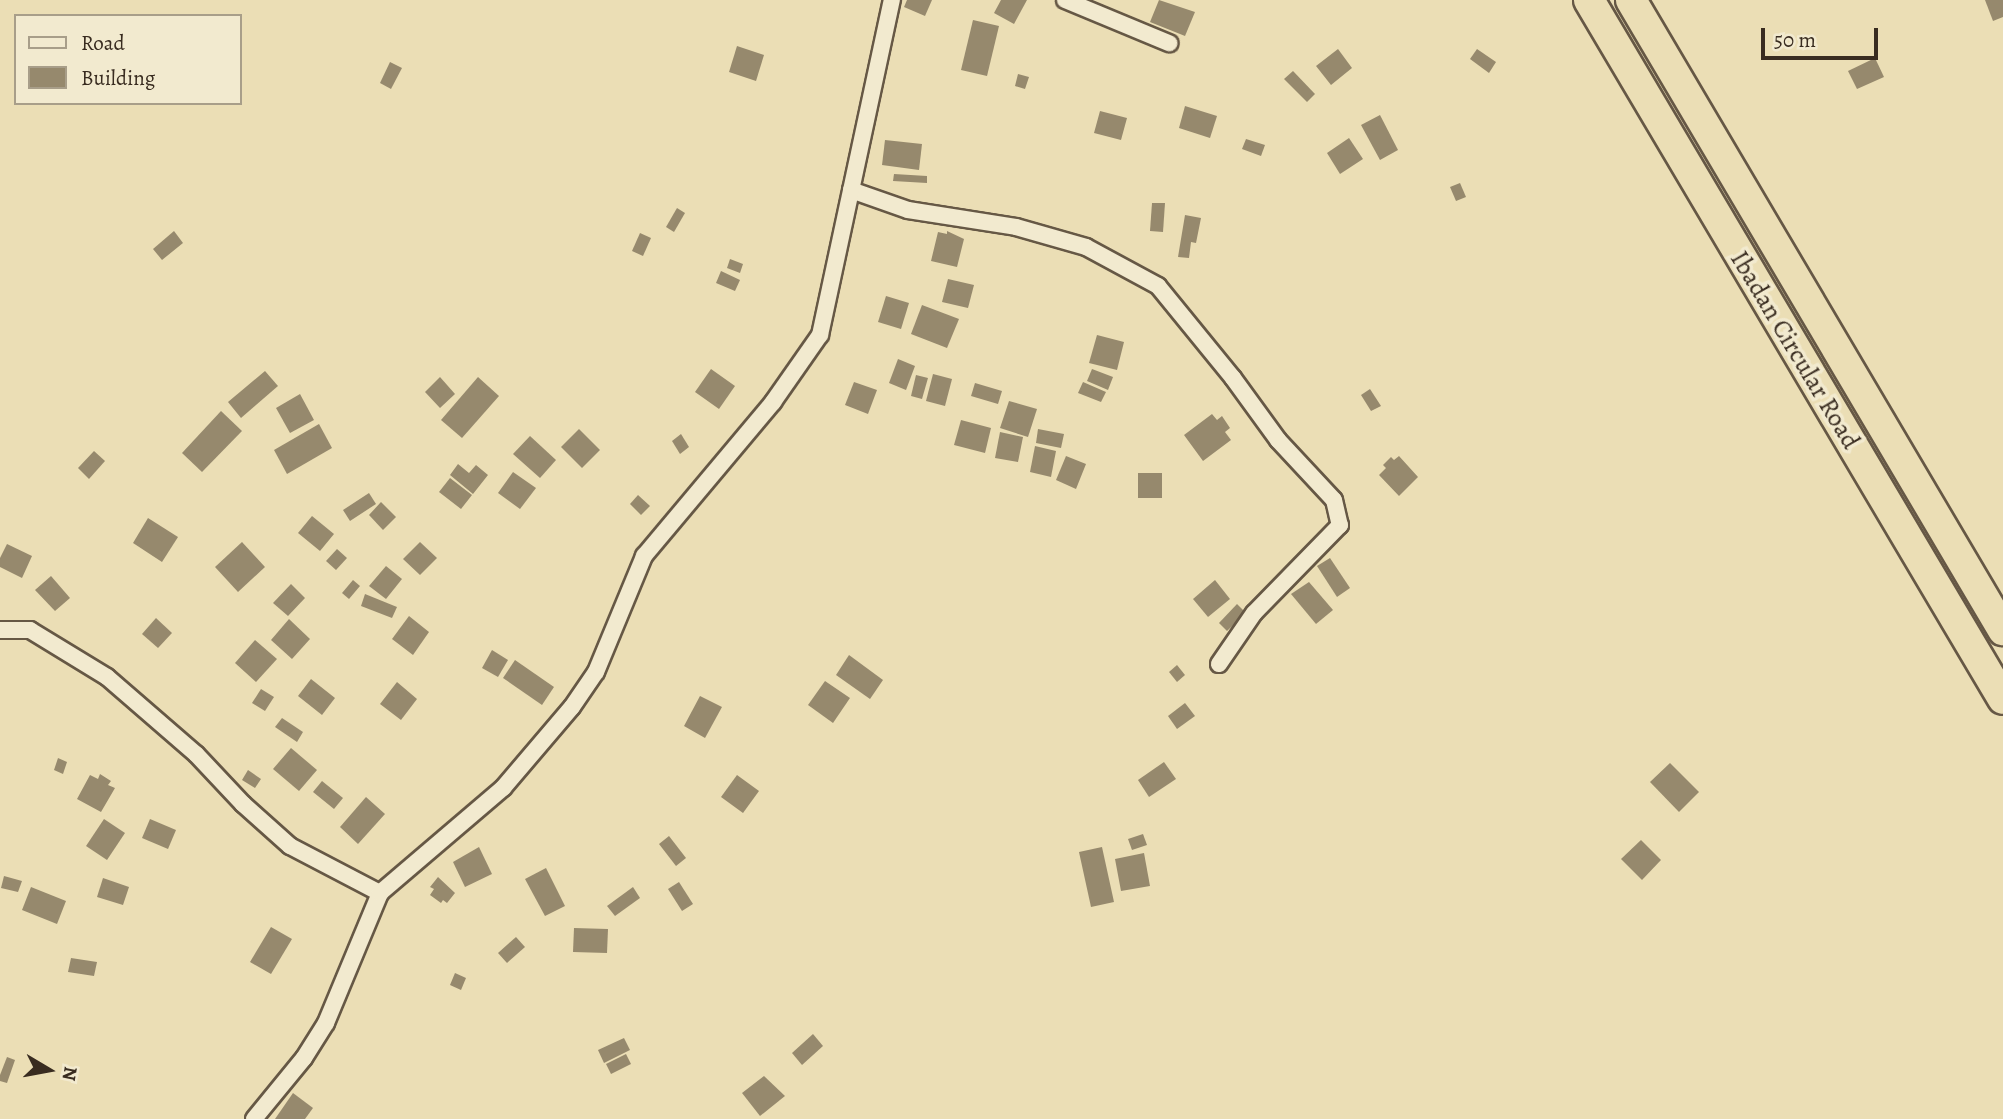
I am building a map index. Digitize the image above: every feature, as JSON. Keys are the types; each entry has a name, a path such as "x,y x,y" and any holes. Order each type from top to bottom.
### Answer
{"highway":[{"name":"Ibadan Circular Road","path":"1589,0 2003,699"},
{"name":"Ibadan Circular Road","path":"1631,0 2003,630"}],"street":[{"path":"254,1119 304,1058 326,1023 380,893 503,788 572,707 596,672 644,556 773,402 820,335 892,0"},
{"path":"1065,0 1169,43"},
{"path":"851,190 908,211 1016,227 1086,247 1158,286 1233,378 1278,440 1334,500 1340,525 1254,612 1219,664"},
{"path":"0,630 30,630 107,677 196,754 243,804 290,846 380,893"}],"building":[{"path":"907,0 932,0 925,16 904,7"},
{"path":"1001,0 1027,0 1014,24 994,13"},
{"path":"1159,0 1195,12 1185,36 1150,22"},
{"path":"1985,0 2003,0 2003,17 1993,21"},
{"path":"973,20 999,26 987,76 961,70"},
{"path":"737,46 764,55 756,81 729,72"},
{"path":"1338,49 1352,68 1331,85 1316,66"},
{"path":"1477,49 1496,62 1489,73 1470,59"},
{"path":"1875,58 1884,77 1857,89 1848,71"},
{"path":"390,62 402,68 391,89 380,83"},
{"path":"1293,71 1315,94 1307,102 1284,79"},
{"path":"1018,74 1029,77 1025,89 1015,86"},
{"path":"1185,106 1217,116 1210,138 1179,128"},
{"path":"1100,111 1127,118 1121,140 1094,133"},
{"path":"1380,115 1398,150 1380,160 1361,125"},
{"path":"1349,138 1363,159 1340,174 1327,153"},
{"path":"1246,139 1265,145 1261,156 1242,149"},
{"path":"885,140 922,144 919,170 882,165"},
{"path":"894,174 927,176 927,183 893,181"},
{"path":"1460,183 1466,197 1456,201 1450,187"},
{"path":"1152,203 1165,203 1163,232 1150,231"},
{"path":"677,208 685,213 674,232 666,227"},
{"path":"1185,215 1201,218 1196,243 1191,242 1189,258 1178,257"},
{"path":"174,231 183,243 162,260 153,249"},
{"path":"947,231 964,239 957,267 931,261 938,232 947,234"},
{"path":"640,233 651,238 643,256 632,251"},
{"path":"730,259 743,264 740,273 727,268"},
{"path":"721,271 740,280 735,291 716,283"},
{"path":"948,279 974,285 968,308 942,302"},
{"path":"886,296 909,303 901,329 878,322"},
{"path":"922,305 959,319 947,348 911,334"},
{"path":"1097,335 1124,342 1117,370 1089,363"},
{"path":"898,359 915,366 906,390 889,383"},
{"path":"711,369 735,386 719,409 695,392"},
{"path":"1092,369 1113,377 1108,390 1087,381"},
{"path":"265,371 278,386 241,418 228,402"},
{"path":"933,374 952,379 945,406 926,401"},
{"path":"916,375 928,378 922,399 911,396"},
{"path":"440,377 455,394 440,408 425,392"},
{"path":"478,377 499,396 462,438 441,420"},
{"path":"854,382 877,390 868,414 845,405"},
{"path":"1083,382 1106,392 1101,402 1078,393"},
{"path":"975,383 1002,391 998,404 971,396"},
{"path":"1370,389 1381,406 1371,411 1361,395"},
{"path":"300,394 314,420 290,433 276,408"},
{"path":"1009,401 1037,409 1028,437 1000,428"},
{"path":"221,411 242,431 202,472 182,453"},
{"path":"1212,414 1217,420 1222,416 1230,428 1225,432 1231,440 1203,461 1184,435"},
{"path":"961,420 991,428 985,453 954,445"},
{"path":"319,424 332,448 287,474 274,450"},
{"path":"579,429 600,450 582,468 561,447"},
{"path":"1038,429 1064,434 1061,448 1036,443"},
{"path":"1000,432 1023,437 1018,462 995,458"},
{"path":"681,434 689,447 680,454 672,441"},
{"path":"530,436 556,460 540,478 513,454"},
{"path":"1035,446 1056,451 1051,477 1030,472"},
{"path":"94,451 105,461 89,479 78,468"},
{"path":"1066,456 1086,464 1076,489 1056,480"},
{"path":"1399,456 1418,477 1399,496 1379,475 1386,468 1383,465 1391,457 1394,460"},
{"path":"458,464 469,473 476,465 488,475 473,494 450,475"},
{"path":"513,472 536,488 520,509 498,493"},
{"path":"1138,473 1162,473 1162,498 1138,498"},
{"path":"450,478 472,495 461,509 439,492"},
{"path":"369,493 376,504 350,521 343,510"},
{"path":"638,495 650,506 641,515 630,504"},
{"path":"381,502 396,517 383,530 369,515"},
{"path":"312,516 334,534 320,551 298,533"},
{"path":"148,518 178,537 162,562 133,543"},
{"path":"242,542 265,567 238,592 215,567"},
{"path":"420,542 437,558 420,575 403,559"},
{"path":"7,544 32,556 22,578 0,567 0,558"},
{"path":"337,549 347,558 336,570 326,561"},
{"path":"1330,558 1350,588 1337,597 1317,566"},
{"path":"386,566 402,579 386,599 369,586"},
{"path":"51,576 70,598 55,611 35,590"},
{"path":"353,580 360,586 349,599 342,593"},
{"path":"1215,580 1230,599 1208,617 1193,599"},
{"path":"1309,582 1333,610 1316,624 1291,594"},
{"path":"291,584 305,598 288,616 273,603"},
{"path":"365,594 397,607 392,618 361,606"},
{"path":"1237,604 1246,613 1227,631 1219,623"},
{"path":"409,616 429,632 413,655 392,639"},
{"path":"156,618 172,633 158,648 142,634"},
{"path":"289,619 310,639 292,659 271,640"},
{"path":"255,640 277,659 256,682 235,663"},
{"path":"492,650 508,660 498,677 482,668"},
{"path":"849,655 883,680 870,699 836,675"},
{"path":"515,660 554,687 542,705 503,678"},
{"path":"1177,665 1185,675 1177,682 1169,672"},
{"path":"311,679 335,698 322,715 298,696"},
{"path":"825,681 850,698 833,723 808,705"},
{"path":"397,682 417,699 401,720 380,704"},
{"path":"261,689 274,697 265,711 252,703"},
{"path":"700,696 722,707 705,738 684,726"},
{"path":"1185,703 1195,716 1177,729 1168,716"},
{"path":"282,718 303,732 297,742 275,727"},
{"path":"291,748 317,770 299,791 273,769"},
{"path":"58,758 67,762 63,774 54,770"},
{"path":"1164,762 1176,779 1149,797 1138,780"},
{"path":"1670,763 1699,792 1679,812 1650,782"},
{"path":"248,770 261,779 255,788 242,780"},
{"path":"100,774 111,781 108,785 115,788 101,812 77,799 90,775 98,779"},
{"path":"737,775 759,791 743,813 721,797"},
{"path":"322,781 343,798 334,809 313,792"},
{"path":"366,797 385,814 358,844 340,827"},
{"path":"104,819 125,833 107,860 86,846"},
{"path":"150,819 176,830 168,849 142,838"},
{"path":"1143,834 1147,845 1132,850 1128,839"},
{"path":"669,836 686,858 676,866 659,844"},
{"path":"1641,840 1661,860 1642,880 1621,859"},
{"path":"479,847 492,874 465,887 453,862"},
{"path":"1102,847 1114,902 1091,907 1079,852"},
{"path":"1144,853 1150,886 1121,891 1115,859"},
{"path":"546,868 565,906 545,916 525,879"},
{"path":"4,876 22,881 18,892 1,888"},
{"path":"438,877 455,893 447,903 443,900 441,903 430,895 434,889 430,887"},
{"path":"103,878 129,887 123,905 97,897"},
{"path":"679,882 693,904 682,911 668,889"},
{"path":"31,887 66,901 57,924 22,910"},
{"path":"633,887 640,898 615,916 607,906"},
{"path":"271,927 292,939 271,974 250,962"},
{"path":"574,928 608,929 607,953 573,952"},
{"path":"516,937 525,947 507,963 498,953"},
{"path":"71,958 97,962 94,976 68,972"},
{"path":"455,973 466,978 461,990 450,985"},
{"path":"813,1034 823,1046 802,1065 792,1053"},
{"path":"624,1038 630,1050 604,1063 598,1050"},
{"path":"626,1054 631,1064 611,1074 606,1064"},
{"path":"7,1057 15,1060 7,1083 0,1081 0,1075"},
{"path":"764,1076 785,1096 760,1116 742,1093"},
{"path":"293,1093 313,1108 305,1119 275,1119"}]}
